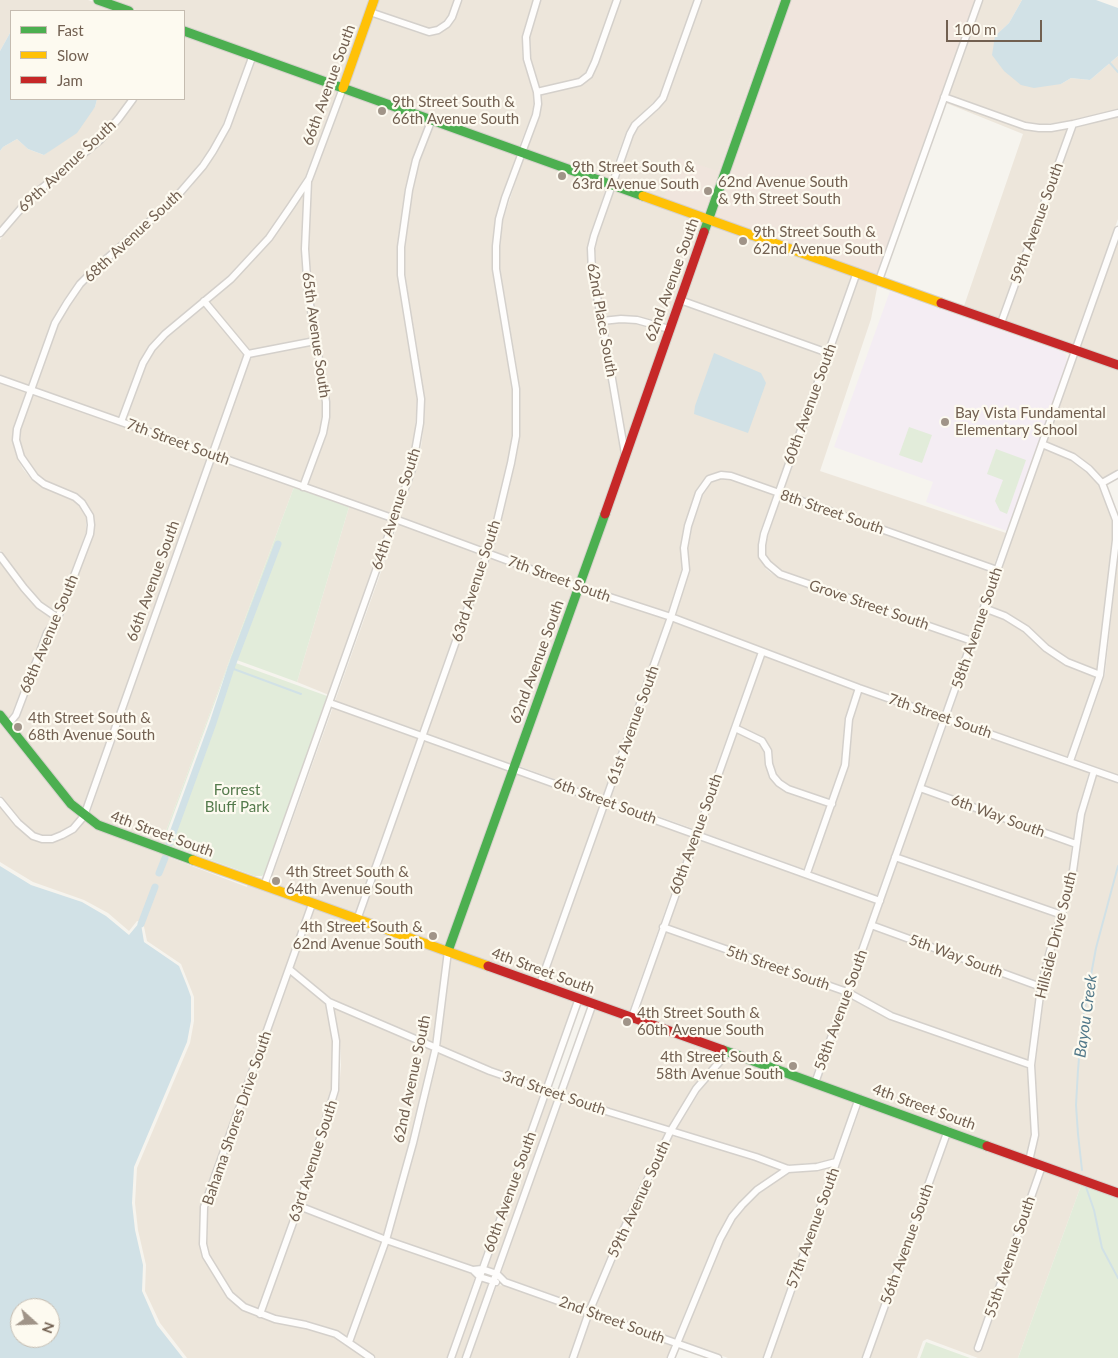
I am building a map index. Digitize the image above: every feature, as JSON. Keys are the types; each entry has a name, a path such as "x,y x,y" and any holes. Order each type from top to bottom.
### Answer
{"street":[{"path":"98,0 126,10"},
{"name":"66th Avenue South","path":"309,179 374,0"},
{"path":"370,12 429,32 438,30 447,24 452,17 458,0"},
{"name":"63rd Avenue South","path":"357,920 494,534 511,463 516,436 516,388 496,269 496,246 499,219 536,115 538,104 537,92 526,59 526,37 537,0"},
{"path":"537,92 575,84 589,74 617,0"},
{"name":"62nd Place South","path":"625,455 592,273 591,248 630,134 635,124 663,98 698,0"},
{"name":"62nd Avenue South","path":"349,1342 386,1240 413,1144 436,1048 448,951 579,587 786,0"},
{"path":"879,280 979,0"},
{"path":"185,31 522,151 708,220 1118,365"},
{"name":"68th Avenue South","path":"8,725 16,715 47,633 58,618 90,534 90,516 82,503 44,484 35,477 21,458 16,440 17,429 55,323 80,284 97,266 172,202 187,186 213,151 227,126 253,56"},
{"path":"944,97 1024,126 1051,128 1118,114"},
{"name":"69th Avenue South","path":"0,233 30,198 100,140 132,100"},
{"name":"64th Avenue South","path":"264,886 395,519 418,446 421,399 401,275 400,247 416,160 432,119"},
{"name":"59th Avenue South","path":"1001,323 1074,124"},
{"path":"121,422 143,363 152,348 165,334 231,279 269,238 309,179"},
{"name":"65th Avenue South","path":"304,487 324,432 326,417 326,402 308,292 305,249 309,179"},
{"name":"58th Avenue South","path":"815,1083 1118,230"},
{"name":"60th Avenue South","path":"768,564 762,556 764,534 857,272"},
{"path":"680,300 828,353"},
{"path":"204,302 248,354 315,341"},
{"path":"602,321 637,320 669,329"},
{"name":"66th Avenue South","path":"84,816 248,354"},
{"name":"7th Street South","path":"0,379 395,519 579,587 671,617 860,688 1118,779"},
{"path":"1042,444 1073,457 1089,469 1102,483 1116,520 1116,540 1100,675 1070,762"},
{"path":"1102,483 1118,474"},
{"name":"8th Street South","path":"690,519 704,485 710,479 721,475 731,476 997,570"},
{"name":"61st Avenue South","path":"540,984 671,617 686,570 684,548 690,519"},
{"path":"0,556 39,605 58,618"},
{"name":"Grove Street South","path":"768,564 780,574 972,642"},
{"path":"984,608 1006,616 1026,629 1046,648 1068,662 1100,675"},
{"name":"60th Avenue South","path":"632,1017 762,652"},
{"path":"807,873 845,765 848,719 860,688"},
{"name":"6th Street South","path":"330,703 807,873 880,901"},
{"name":"4th Street South","path":"0,715 71,804 84,816 105,827 312,904 859,1098 1118,1193"},
{"path":"735,728 762,741 768,751 769,764 773,776 779,783 788,789 832,804"},
{"name":"Hillside Drive South","path":"1029,1161 1035,1135 1031,1065 1041,987 1050,951 1071,885 1081,814 1094,771"},
{"name":"6th Way South","path":"920,788 1076,844"},
{"path":"0,801 18,823 33,836 42,839 52,839 68,832 84,816"},
{"path":"895,857 1062,915"},
{"name":"Bahama Shores Drive South","path":"312,904 204,1208 203,1237 206,1256 230,1295 244,1307 275,1319 306,1325 336,1334 371,1358"},
{"name":"5th Way South","path":"870,926 1041,987"},
{"name":"5th Street South","path":"663,927 847,992 891,1016 1031,1065"},
{"name":"3rd Street South","path":"289,969 330,1002 490,1071 670,1132 756,1157 788,1169 817,1167 836,1162"},
{"name":"60th Avenue South","path":"450,1358 579,998"},
{"name":"63rd Avenue South","path":"260,1314 299,1206 335,1090 336,1041 330,1002"},
{"name":"60th Avenue South","path":"466,1358 592,1003"},
{"name":"59th Avenue South","path":"573,1358 589,1312 623,1231 670,1132 696,1089 728,1052"},
{"name":"57th Avenue South","path":"767,1358 859,1098"},
{"name":"56th Avenue South","path":"866,1358 948,1130"},
{"name":"55th Avenue South","path":"978,1348 1042,1166"},
{"path":"671,1358 720,1239 732,1217 757,1190 788,1169"},
{"name":"2nd Street South","path":"299,1206 386,1240 473,1270 482,1269 497,1274 505,1282"},
{"name":"2nd Street South","path":"473,1270 480,1277 494,1282 505,1282 718,1358"}],"shaded area":[{"path":"0,0 88,0 116,10 10,10 10,33 0,51"},
{"path":"108,0 370,0 341,83 185,27 185,10 136,10"},
{"path":"378,0 454,0 449,15 444,22 437,27 429,28 375,10"},
{"path":"462,0 533,0 522,36 523,59 534,92 534,103 532,114 519,147 348,86 373,16 418,33 430,35 439,33 449,27 455,19"},
{"path":"541,0 613,0 592,61 586,72 578,79 540,88 530,59 530,37"},
{"path":"621,0 694,0 660,96 633,122 626,132 609,179 526,150 539,116 541,94 582,85 592,76"},
{"path":"702,0 779,0 718,172 663,200 616,182 633,135 638,127 659,109 667,99"},
{"path":"779,0 782,0 706,216 663,200 678,158 718,171"},
{"path":"790,0 975,0 877,276 713,218"},
{"path":"983,0 1022,0 1009,23 995,36 1061,84 1071,78 1090,80 1118,56 1118,110 1071,121 1039,125 1025,123 949,95"},
{"path":"1022,0 1096,0 1118,8 1118,56 1090,80 1071,78 1061,84 1034,88 1021,85 1004,71 992,55 995,36 1009,23"},
{"path":"10,33 10,100 97,100 95,107 77,133 44,155 28,149 17,139 3,147 0,151 0,51"},
{"path":"185,34 249,57 223,124 210,149 184,184 169,200 95,264 77,282 63,301 51,322 29,386 0,376 0,240 16,218 33,201 103,142 136,100 185,100"},
{"path":"256,60 339,90 305,177 288,204 266,236 228,276 149,345 140,361 119,418 36,388 58,325 83,286 100,269 175,205 217,153 230,127"},
{"path":"346,92 427,121 413,158 405,189 397,246 398,275 417,399 414,445 409,468 393,515 308,485 327,434 330,417 311,292 309,249 312,180"},
{"path":"97,100 127,100 97,137 27,196 0,227 0,151 3,147 17,139 28,149 44,155 95,107"},
{"path":"947,101 1024,130 1051,131 1068,128 999,318 964,306 1023,134 946,103"},
{"path":"1118,117 1118,219 1073,345 1006,321 1076,127"},
{"path":"434,124 517,153 496,218 493,245 493,269 513,389 512,435 508,462 491,533 485,548 400,517 416,470 421,447 425,399 405,275 404,247 412,191 420,161"},
{"path":"524,156 607,186 590,235 587,260 621,455 577,582 492,551 498,534 520,436 520,388 500,269 500,246 503,220"},
{"path":"614,188 704,222 667,325 637,316 605,318 596,272 595,249 597,237"},
{"path":"304,193 301,249 304,293 311,338 249,351 209,302 234,281 272,240"},
{"path":"711,225 852,274 826,349 684,298"},
{"path":"1118,241 1118,361 1080,348"},
{"path":"859,276 878,283 871,319 820,471 1006,533 994,565 783,491"},
{"name":"Bay Vista Fundamental Elementary School","path":"890,291 1063,352 1066,355 1067,363 1007,531 926,502 933,482 834,447"},
{"path":"682,305 824,355 776,488 721,471 708,476 701,483 684,525 681,547 682,569 669,613 584,585"},
{"path":"204,307 244,355 210,451 126,420 146,364 155,350"},
{"path":"621,322 637,323 665,331 626,440 607,324"},
{"path":"312,345 322,402 322,416 320,432 301,483 217,453 251,357"},
{"path":"714,353 761,373 766,383 748,433 694,414 695,406"},
{"path":"1077,354 1118,369 1118,470 1103,479 1091,466 1075,455 1046,442"},
{"path":"0,383 26,392 12,440 17,458 23,469 32,480 42,487 73,500 79,505 86,517 86,532 56,613 41,602 0,550"},
{"path":"33,394 208,457 83,810 74,802 12,725 19,716 50,635 63,618 95,525 94,516 85,501 78,495 56,487 37,475 24,456 20,440 21,430"},
{"path":"1044,448 1071,460 1086,471 1099,485 1112,521 1113,539 1097,670 1069,659 1049,646 1028,626 989,606"},
{"path":"215,459 294,487 163,839 169,847 99,822 89,815"},
{"path":"722,478 774,494 760,532 758,545 759,557 766,569 771,573 968,643 943,714 676,615 689,571 688,549 692,527 703,495 712,482"},
{"path":"781,497 992,572 970,637 781,571 771,563 766,555 765,545"},
{"path":"349,507 391,521 329,695 297,682"},
{"path":"398,524 482,555 420,731 335,701"},
{"path":"1118,555 1118,776 1075,760 1105,674"},
{"path":"489,557 574,588 512,764 427,734"},
{"path":"0,562 36,607 53,619 44,632 12,713 7,719 0,710"},
{"path":"581,591 666,619 603,797 519,766"},
{"path":"986,612 1004,619 1024,631 1044,651 1065,665 1096,677 1068,757 950,716"},
{"path":"673,622 757,654 694,829 610,799"},
{"path":"764,656 855,690 845,718 842,764 830,800 789,786 781,781 776,775 772,751 765,740 739,726"},
{"path":"862,692 941,720 877,896 811,872 849,766 852,720"},
{"path":"333,707 418,738 355,915 269,885"},
{"path":"0,721 79,816 70,827 50,836 42,836 35,833 21,821 0,795"},
{"path":"948,722 1089,772 1077,813 1073,840 925,786"},
{"path":"737,733 760,743 765,752 765,764 769,777 777,786 787,792 827,806 804,869 701,832"},
{"path":"425,740 509,770 445,947 362,918"},
{"path":"516,772 601,803 538,979 452,949"},
{"path":"1096,775 1118,783 1118,1189 1033,1159 1039,1135 1035,1066 1045,988 1054,952 1075,886 1084,815"},
{"path":"922,792 1072,846 1068,884 1059,911 900,855"},
{"path":"608,805 692,835 629,1012 545,982"},
{"path":"0,806 15,825 30,838 41,842 53,842 64,838 75,832 85,821 96,827 168,854 168,857 247,887 248,884 308,906 201,1206 199,1244 203,1257 226,1296 242,1309 274,1322 305,1328 334,1337 366,1358 187,1358 160,1323 145,1291 146,1265 138,1230 135,1203 137,1168 190,1043 194,1021 194,997 181,964 147,941 143,922 137,921 129,931 108,913 84,900 33,882 0,862"},
{"path":"699,838 875,902 845,988 668,925"},
{"path":"898,861 1057,917 1038,982 875,924"},
{"path":"0,866 31,885 82,902 106,916 129,935 139,923 141,924 144,942 179,966 191,997 191,1021 187,1042 134,1167 132,1203 135,1230 143,1265 142,1291 157,1325 183,1358 0,1358"},
{"path":"315,908 444,953 433,1042 333,1000 293,968"},
{"path":"873,930 1037,989 1028,1061 893,1013 852,991"},
{"path":"665,931 843,994 812,1078 636,1015"},
{"path":"451,956 574,1000 544,1086 491,1068 440,1046"},
{"path":"291,975 326,1004 332,1041 331,1089 294,1208 258,1309 246,1304 232,1293 210,1255 207,1244 208,1208"},
{"path":"849,997 890,1019 1027,1068 1032,1134 1026,1156 819,1081"},
{"path":"595,1007 722,1054 693,1087 668,1128 564,1093"},
{"path":"334,1008 432,1049 410,1142 383,1236 304,1205 339,1091 340,1041"},
{"path":"439,1052 488,1074 542,1092 479,1266 472,1266 390,1238 417,1144"},
{"path":"729,1056 855,1100 833,1159 816,1163 787,1165 676,1130 700,1091"},
{"path":"549,1095 555,1097 494,1270 487,1267"},
{"path":"562,1099 665,1134 620,1229 587,1307 509,1279 501,1273"},
{"path":"862,1103 943,1132 863,1358 771,1358"},
{"path":"950,1135 1038,1168 974,1349 981,1352 1045,1170 1082,1183 1018,1358 978,1358 927,1339 923,1341 917,1358 870,1358"},
{"path":"672,1136 755,1160 781,1170 754,1188 729,1215 716,1238 674,1339 594,1310 626,1232"},
{"path":"831,1167 763,1358 728,1358 681,1341 723,1241 735,1219 745,1207 760,1193 790,1172"},
{"path":"301,1211 381,1242 347,1337 336,1331 307,1322 264,1312"},
{"path":"388,1245 470,1273 475,1277 447,1358 376,1358 353,1341"},
{"path":"482,1281 489,1284 462,1358 454,1358"},
{"path":"497,1285 506,1286 584,1314 569,1358 470,1358"},
{"path":"591,1316 672,1345 667,1358 577,1358"}],"green space":[{"path":"909,427 932,435 922,463 899,455"},
{"path":"996,449 1026,460 1007,514 1000,511 995,501 1003,480 987,474"},
{"path":"294,487 349,507 297,682 234,659 230,661 164,840 163,839"},
{"name":"Forrest Bluff Park","path":"233,662 327,696 265,873 262,876 255,876 172,846 167,841"},
{"path":"1082,1183 1118,1197 1118,1358 1018,1358"},
{"path":"926,1342 970,1358 920,1358"}],"waterway":[{"name":"Bayou Creek","path":"1110,63 1118,72"},
{"path":"169,844 231,668 278,544"},
{"path":"231,668 301,694"},
{"path":"159,873 165,858"},
{"name":"Bayou Creek","path":"1082,1170 1076,1105 1082,1024 1096,948 1118,866"},
{"path":"141,924 155,887"},
{"name":"Bayou Creek","path":"1086,1187 1094,1210 1102,1248 1118,1278"}],"traffic: fast":[{"path":"98,0 126,10"},
{"path":"704,232 786,0"},
{"path":"185,31 643,196"},
{"path":"448,951 605,514"},
{"path":"0,715 71,804 98,825 193,860"},
{"path":"723,1050 987,1146"}],"traffic: slow":[{"path":"343,88 374,0"},
{"path":"643,196 941,303"},
{"path":"193,860 488,966"}],"traffic: jam":[{"path":"605,514 704,232"},
{"path":"941,303 1118,365"},
{"path":"488,966 723,1050"},
{"path":"987,1146 1118,1193"}],"place":[{"name":"9th Street South & 66th Avenue South","path":"382,111"},
{"name":"9th Street South & 63rd Avenue South","path":"562,176"},
{"name":"62nd Avenue South & 9th Street South","path":"708,191"},
{"name":"9th Street South & 62nd Avenue South","path":"743,241"},
{"name":"Bay Vista Fundamental Elementary School","path":"945,422"},
{"name":"4th Street South & 68th Avenue South","path":"18,727"},
{"name":"4th Street South & 64th Avenue South","path":"276,881"},
{"name":"4th Street South & 62nd Avenue South","path":"433,936"},
{"name":"4th Street South & 60th Avenue South","path":"627,1022"},
{"name":"4th Street South & 58th Avenue South","path":"793,1066"}]}
